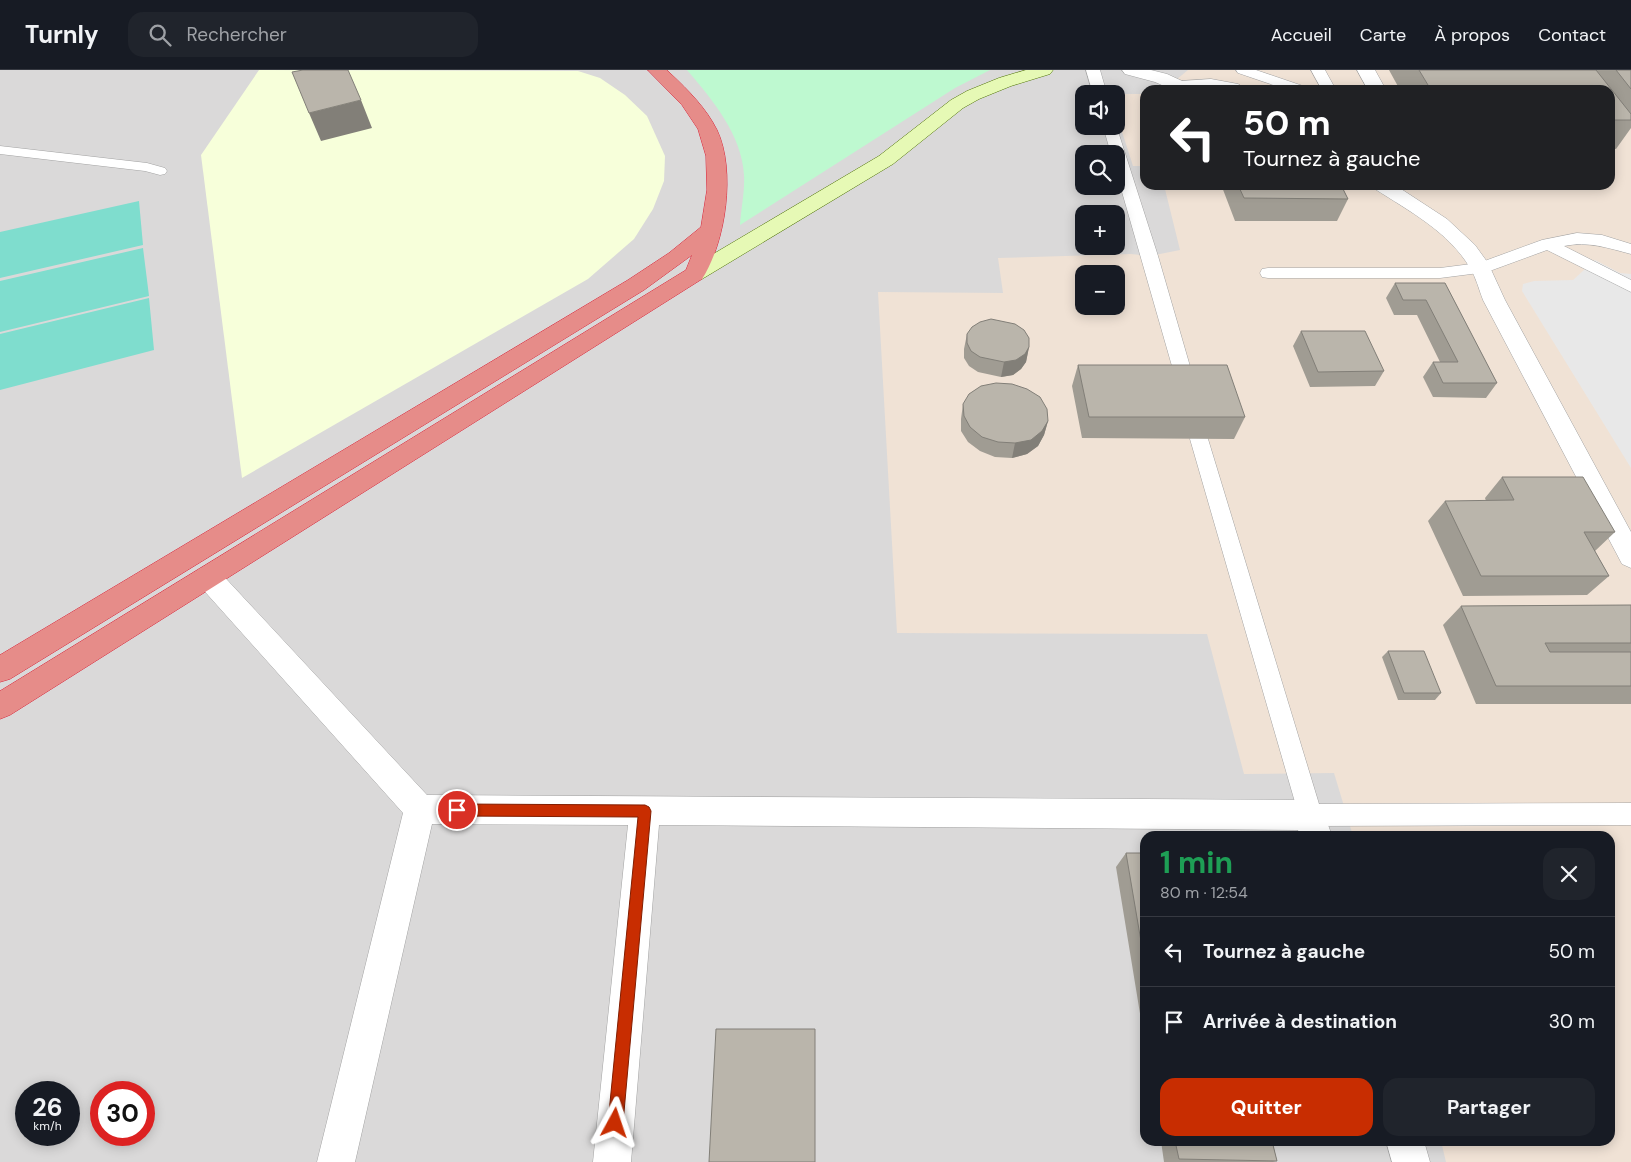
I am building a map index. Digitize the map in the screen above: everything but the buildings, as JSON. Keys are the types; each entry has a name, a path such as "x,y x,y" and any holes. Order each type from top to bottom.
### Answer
{"highway":[{"path":"640,70 673,86"},
{"path":"0,706 695,274 705,253 716,200 717,172 711,139 698,115 657,70"},
{"path":"0,670 636,285 676,258 709,231"}],"street":[{"path":"695,274 886,160 957,104 996,85 1044,70"},
{"path":"1131,70 1175,85"},
{"path":"1366,70 1374,85"},
{"path":"1392,190 1440,222 1468,250 1481,268 1494,300 1624,528 1631,557"},
{"path":"208,577 420,809 645,811 1313,826"},
{"path":"336,1162 420,809"},
{"path":"612,1162 645,811"},
{"path":"1406,1146 1411,1162"}],"lane":[{"path":"1092,70 1097,85"},
{"path":"1243,70 1287,85"},
{"path":"1283,70 1294,85"},
{"path":"1318,70 1326,85"},
{"path":"1198,85 1212,82 1228,85"},
{"path":"1113,135 1150,256 1186,387"},
{"path":"0,150 147,167 160,171"},
{"path":"1268,273 1440,273 1481,268 1548,244 1577,238 1592,238 1631,249"},
{"path":"1548,244 1631,287"},
{"path":"1199,439 1313,826 1631,814"}],"shaded area":[{"path":"0,70 1631,70 1631,1162 0,1162"},
{"path":"259,70 578,71 600,78 625,95 647,116 665,156 664,181 653,209 634,239 588,279 242,478 201,155"},
{"path":"687,70 990,70 955,88 740,225 744,175 738,146 724,118"},
{"path":"1188,70 1631,70 1631,1162 1446,1162 1442,1146 1615,1146 1615,831 1351,831 1334,773 1244,774 1207,634 897,633 878,292 1003,293 998,258 1131,254 1150,256 1180,250 1165,190 1615,190 1615,85 1170,85"},
{"path":"1125,94 1140,94 1140,166 1133,166 1123,135 1125,135"},
{"path":"139,201 143,245 0,278 0,232"},
{"path":"143,248 149,296 0,332 0,281"},
{"path":"1595,260 1620,273 1631,274 1631,468 1522,291 1523,284 1534,281 1573,280"},
{"path":"149,298 154,350 0,390 0,334"}],"route":[{"path":"457,810 645,811 615,1123"}]}
